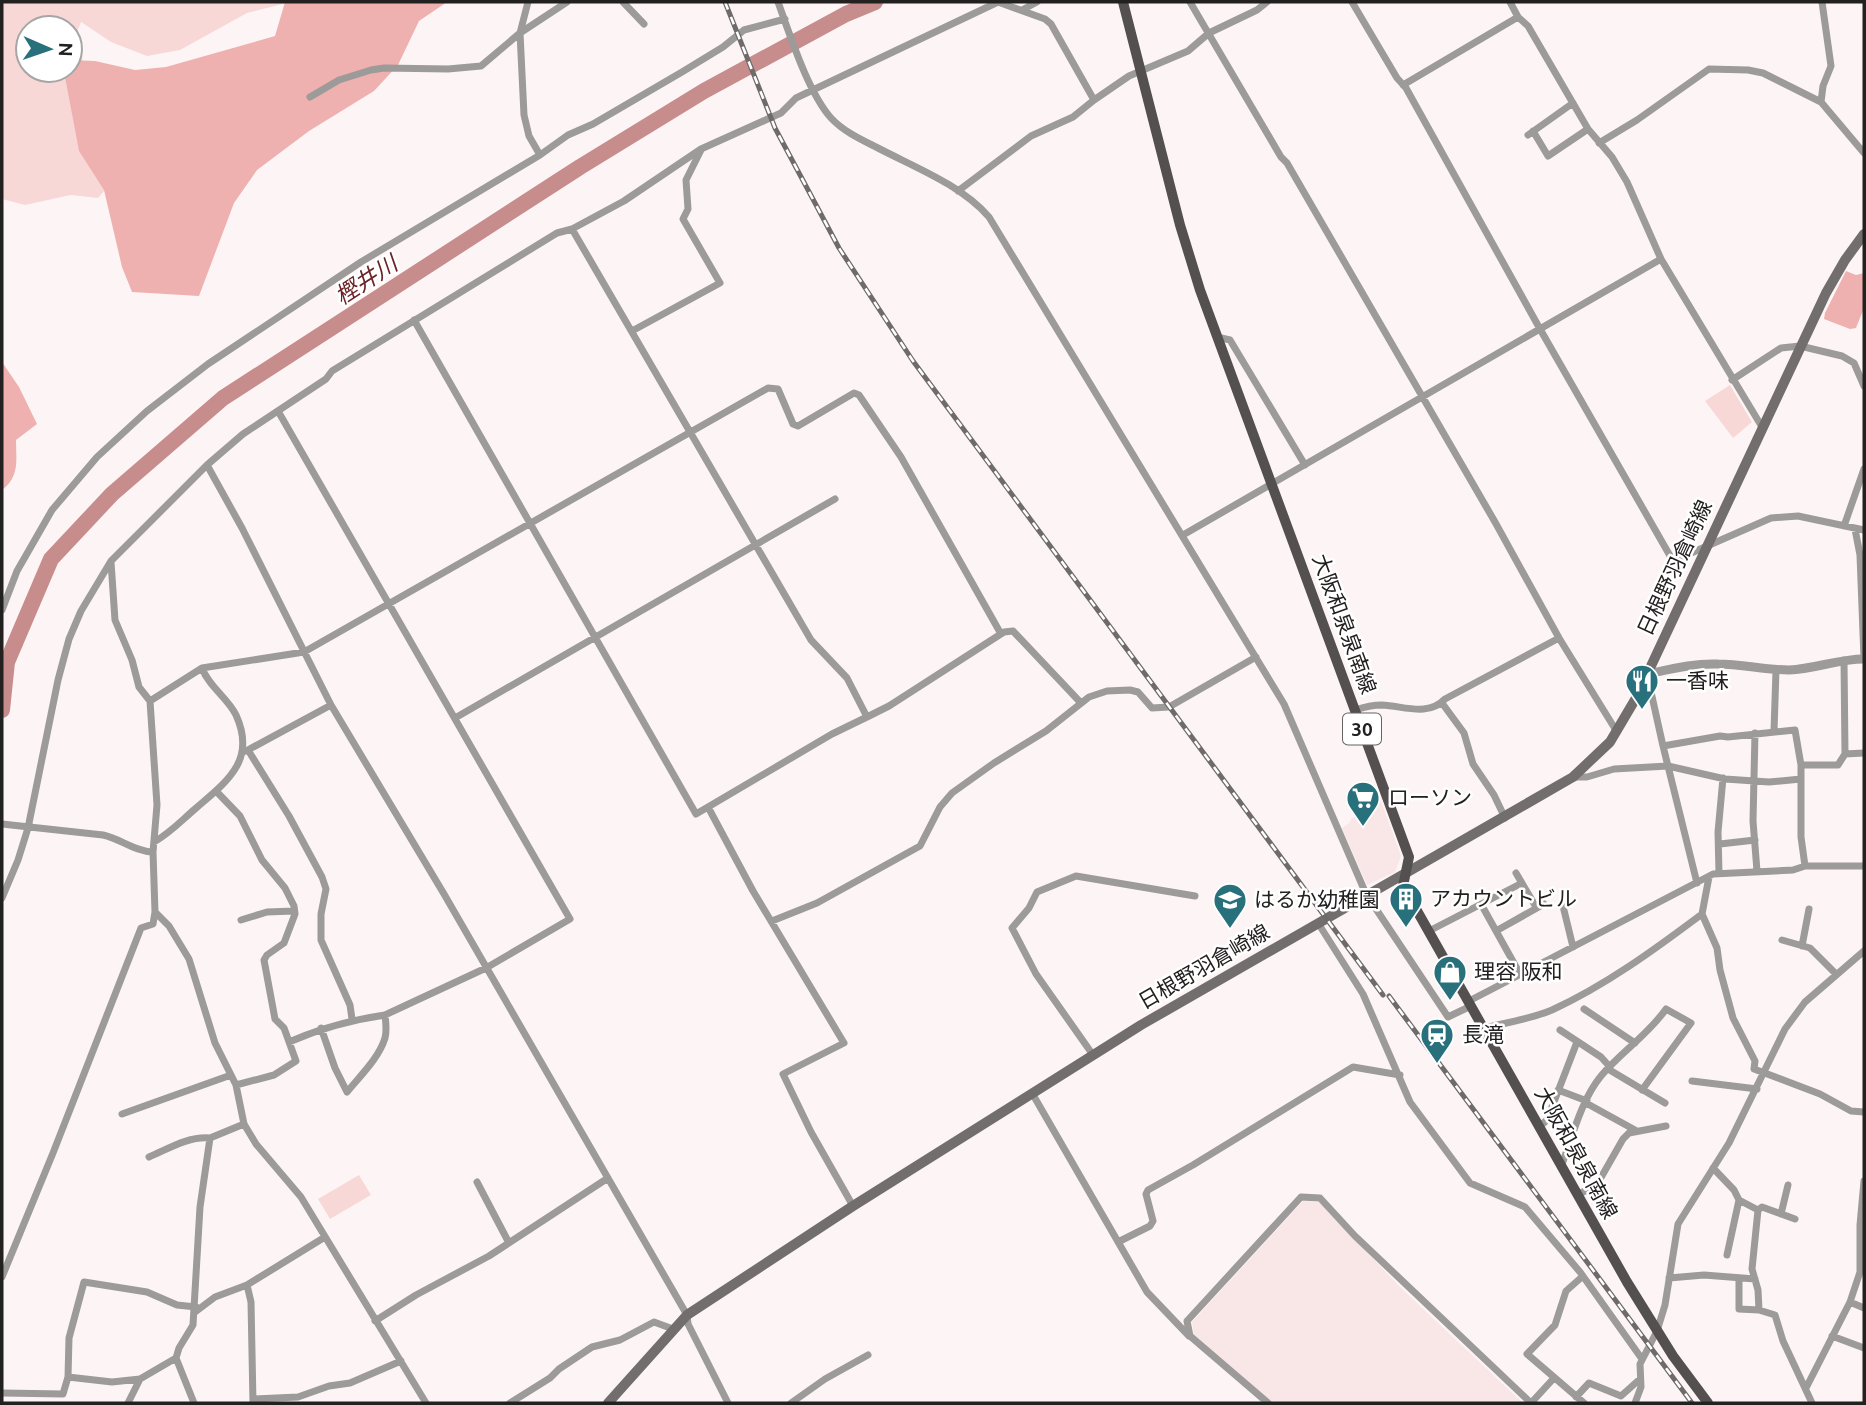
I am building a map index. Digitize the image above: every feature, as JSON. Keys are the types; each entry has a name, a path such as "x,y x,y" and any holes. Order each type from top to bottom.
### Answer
{"main road":[{"name":"大阪和泉泉南線","path":"1125,3 1180,225 1216,337 1409,857 1403,886 1657,1331 1708,1403"},
{"name":"日根野羽倉崎線","path":"608,1403 687,1315 853,1206 1093,1055 1366,894 1505,818 1584,769 1617,733 1800,346 1838,271 1864,234"}],"street":[{"path":"528,2 520,33 524,115 529,136 540,155"},
{"path":"310,97 339,80 371,70 481,66 520,33 567,2"},
{"path":"623,2 644,24"},
{"path":"778,2 813,88 830,117 845,130 958,191 978,205 989,217 1284,704 1366,894 1448,1017 1520,974 1719,873 1793,870 1805,866 1864,866"},
{"path":"2,898 28,828 58,680 69,639 81,611 111,561 207,465 243,434 326,379 332,371 557,233 572,229 624,201 701,149 780,113 796,97 813,88 998,2 1045,19 1051,24 1094,100"},
{"path":"1022,10 1037,2"},
{"path":"1190,2 1287,163 1495,522 1559,638 1617,733"},
{"path":"958,191 1031,136 1073,117 1094,100 1141,71 1188,51 1209,33 1257,10 1267,2"},
{"path":"1352,2 1403,85 1673,561 1771,519 1798,516 1864,530"},
{"path":"1510,2 1518,17 1528,26 1588,129 1612,158 1627,182 1661,259 1762,427"},
{"path":"1821,102 1823,86 1831,66 1822,2"},
{"path":"1403,85 1518,17"},
{"path":"2,610 17,570 52,510 97,457 147,411 208,364 350,270 540,155 568,135 593,124 682,72 723,47 744,30 785,22"},
{"path":"1599,143 1637,120 1709,69 1748,70 1763,73 1821,102 1864,153"},
{"path":"1573,103 1530,133 1548,156 1588,129"},
{"path":"632,331 720,283 683,219 688,209 687,180 701,149"},
{"path":"572,229 811,640 847,678 867,717"},
{"path":"1183,535 1661,259"},
{"path":"414,320 696,814 832,734 888,706 1001,634 1013,631 1081,703"},
{"path":"1216,337 1230,340 1305,465"},
{"path":"1732,380 1781,348 1800,346 1842,356 1854,362 1864,386"},
{"path":"150,701 202,668 304,652 768,388 778,389 793,424 798,426 854,393 859,395 901,457 1001,634"},
{"path":"278,411 570,919 486,968 385,1016 352,1019 321,1028 289,1042"},
{"path":"207,465 331,705 687,1315 688,1324 728,1403"},
{"path":"1844,526 1864,469"},
{"path":"455,718 835,499"},
{"path":"1697,883 1662,746 1647,674 1693,665 1718,664 1776,670 1819,668 1844,660 1864,659 1860,555 1855,529"},
{"path":"2,1277 141,928 153,923 155,912 153,852 157,805 150,701 139,687 132,660 115,620 111,561"},
{"path":"1355,710 1382,705 1427,710 1559,638"},
{"path":"772,921 817,903 920,846 940,807 953,793 994,763 1046,731 1089,697 1107,691 1130,690 1138,692 1153,708 1161,709 1256,657"},
{"path":"1801,765 1838,765 1845,754 1844,660"},
{"path":"202,668 206,680 225,698 236,716 245,752 289,816 322,877 326,890 321,914 321,940 350,1005 352,1019"},
{"path":"1774,731 1776,670"},
{"path":"1442,703 1464,733 1472,764 1494,795 1505,818"},
{"path":"154,842 171,832 216,791 236,771 245,752 331,705"},
{"path":"1662,746 1720,736 1795,730 1801,765 1801,837 1805,866"},
{"path":"1755,733 1753,821 1757,872"},
{"path":"1845,754 1864,753"},
{"path":"1573,777 1587,777 1614,769 1668,766 1723,778 1754,781 1801,779"},
{"path":"1719,873 1718,832 1723,778"},
{"path":"216,791 246,824 262,860 290,897 294,911 284,943 264,960 275,1019 284,1028 296,1061 274,1075 236,1085"},
{"path":"708,807 844,1043 783,1074 811,1132 853,1206"},
{"path":"2,824 103,835 119,839 139,852 153,852"},
{"path":"1720,844 1755,840"},
{"path":"1496,931 1540,905 1516,873"},
{"path":"1093,1055 1036,974 1012,928 1029,908 1037,892 1076,876 1195,896"},
{"path":"1709,877 1702,914 1717,948 1733,1018 1755,1062 1754,1069 1820,1094 1852,1111 1864,1112"},
{"path":"1429,931 1522,883"},
{"path":"1562,902 1573,947"},
{"path":"1481,904 1520,974"},
{"path":"1802,946 1809,909"},
{"path":"241,920 267,912 294,911"},
{"path":"155,912 169,926 189,959 215,1043 236,1085 244,1124 301,1197 426,1403"},
{"path":"1484,1028 1549,1011 1619,973 1702,914"},
{"path":"1318,923 1363,994 1410,1102 1470,1183 1525,1206 1583,1276 1642,1359"},
{"path":"1782,940 1810,948 1836,974"},
{"path":"1635,1403 1641,1387 1640,1364 1657,1331 1665,1305 1678,1224 1729,1143 1785,1029 1805,1002 1864,951"},
{"path":"1584,1009 1634,1043"},
{"path":"1561,1167 1586,1102 1600,1077 1652,1029 1666,1009 1691,1023 1642,1090"},
{"path":"321,1028 347,1092 383,1043 386,1035 385,1016"},
{"path":"1560,1030 1609,1068 1665,1103"},
{"path":"1539,1127 1547,1120 1577,1041"},
{"path":"1118,1242 1150,1226 1153,1221 1146,1194 1148,1190 1353,1067 1400,1075"},
{"path":"122,1114 231,1075"},
{"path":"1692,1081 1757,1089"},
{"path":"1558,1090 1586,1102 1635,1130"},
{"path":"1032,1093 1153,1301 1264,1402"},
{"path":"149,1157 173,1145 210,1138 244,1124"},
{"path":"1577,1195 1599,1181 1623,1139 1635,1130 1666,1126"},
{"path":"194,1403 176,1358 193,1325 196,1309 200,1208 210,1138"},
{"path":"1713,1168 1740,1200 1758,1210"},
{"path":"375,1321 509,1243 608,1178"},
{"path":"1805,1388 1850,1302 1860,1272 1864,1181"},
{"path":"477,1182 509,1243"},
{"path":"1781,1214 1788,1185"},
{"path":"1190,1336 1187,1321 1301,1196 1320,1198 1355,1236 1531,1403 1554,1378"},
{"path":"1727,1255 1740,1200"},
{"path":"1758,1210 1762,1207 1795,1219"},
{"path":"1758,1210 1752,1269 1759,1310"},
{"path":"2,1393 63,1394 68,1377 69,1338 83,1282 147,1292 177,1305 196,1309 215,1297 247,1285 326,1237"},
{"path":"1669,1278 1704,1275 1755,1279"},
{"path":"1583,1276 1566,1291 1555,1325 1527,1354 1584,1403"},
{"path":"1739,1278 1739,1309 1759,1310 1775,1315 1783,1341 1812,1403"},
{"path":"247,1285 251,1302 253,1401 298,1397 329,1386 350,1383 401,1361"},
{"path":"1850,1302 1864,1307"},
{"path":"510,1403 599,1343 620,1340 654,1322 673,1329"},
{"path":"1832,1336 1864,1348"},
{"path":"791,1403 825,1379 868,1355"},
{"path":"68,1377 112,1382 141,1379 176,1358"},
{"path":"128,1403 141,1379"},
{"path":"1577,1397 1589,1383 1621,1396 1640,1379"}],"shaded area":[{"path":"2,2 291,2 247,13 180,50 147,56 111,42 84,24 84,14 14,14 14,84 84,84 84,64 117,177 98,198 71,195 25,205 2,199"},
{"path":"285,2 447,2 419,21 398,65 374,91 309,131 257,170 234,203 199,296 132,292 122,267 104,190 79,151 66,84 84,84 84,61 135,70 166,67 275,36"},
{"path":"1846,271 1856,275 1864,273 1864,308 1856,328 1850,329 1824,319"},
{"path":"2,362 19,387 37,424 16,440 14,473 2,490"},
{"path":"1730,385 1752,422 1733,438 1705,401"},
{"path":"1381,801 1401,856 1395,872 1367,885 1342,828 1351,819"},
{"path":"359,1175 371,1195 330,1219 318,1199"},
{"path":"1303,1201 1319,1202 1402,1289 1523,1403 1272,1403 1194,1334 1192,1322"}],"waterway":[{"name":"樫井川","path":"2,710 7,662 51,559 112,494 223,398 580,167 704,91 846,14 875,2"}],"railway":[{"path":"725,2 775,128 839,248 913,361 1383,995"},
{"path":"1389,996 1692,1403"}],"place":[{"name":"一香味","path":"1642,711"},
{"name":"ローソン","path":"1363,828"},
{"name":"アカウントビル","path":"1406,929"},
{"name":"はるか幼稚園","path":"1230,930"},
{"name":"理容 阪和","path":"1450,1002"},
{"name":"長滝","path":"1437,1065"}]}
